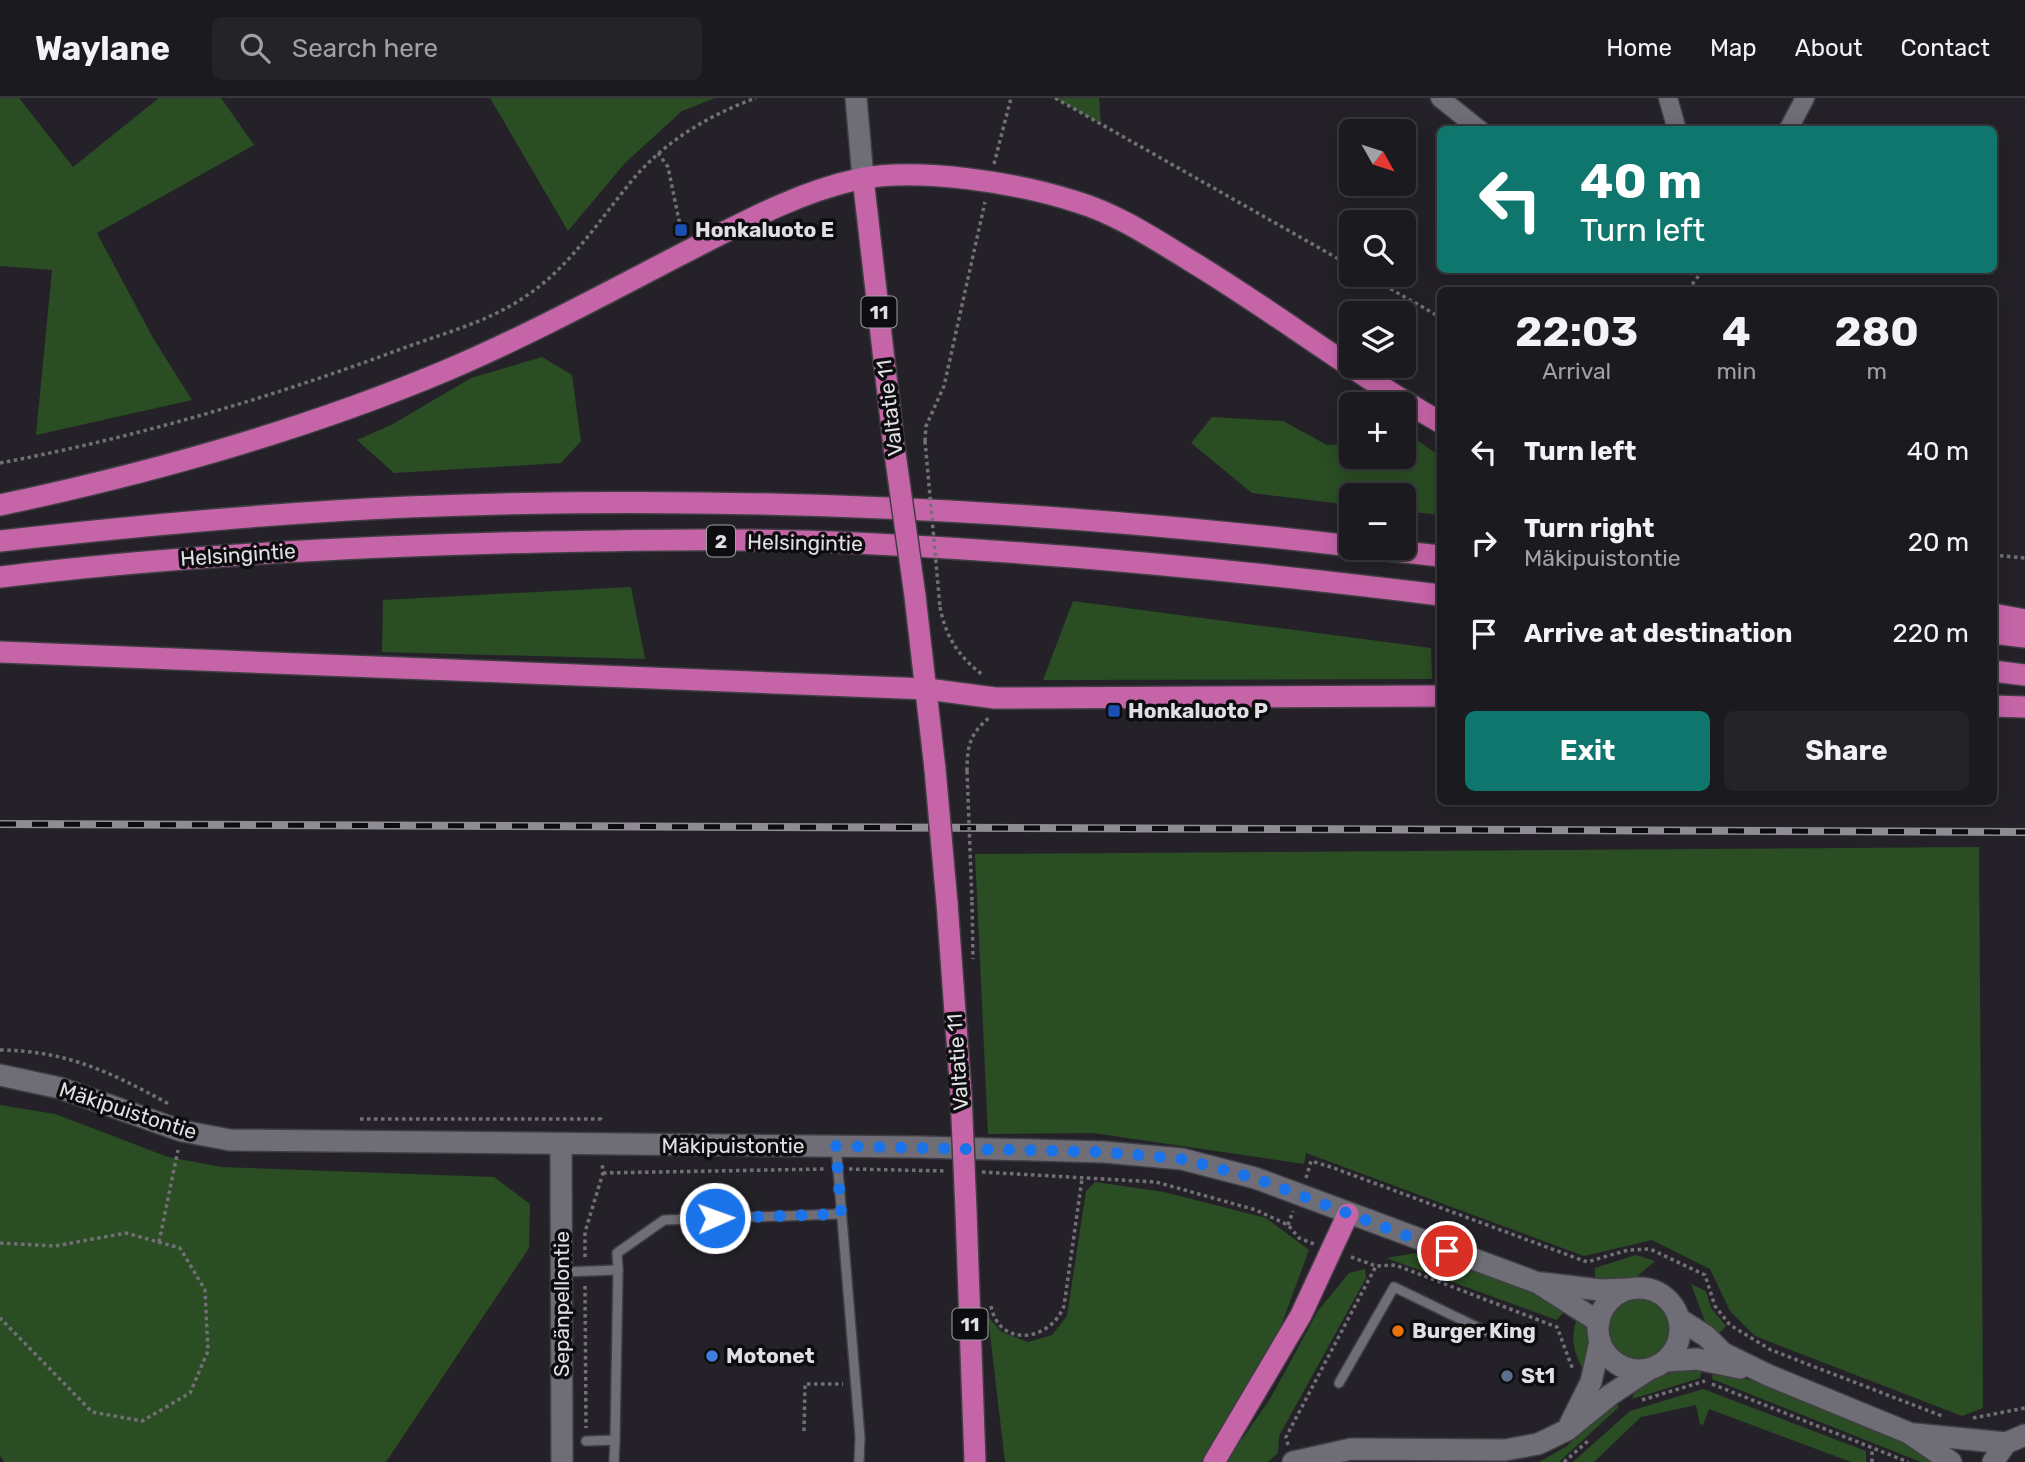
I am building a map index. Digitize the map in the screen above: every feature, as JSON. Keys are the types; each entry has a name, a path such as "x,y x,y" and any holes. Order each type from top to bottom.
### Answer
{"highway":[{"path":"0,505 186,459 360,404 516,339 754,217 807,193 863,178 940,176 1015,185 1080,203 1137,228 1225,281 1369,379 1437,420"},
{"name":"Valtatie 11","path":"863,178 894,446 927,689 947,903 961,1094 974,1436"},
{"name":"Helsingintie","path":"0,541 154,524 407,507 640,502 838,505 1006,513 1339,545"},
{"name":"Helsingintie","path":"0,577 241,554 411,545 712,541 851,543 1013,552 1240,570 1437,595"},
{"path":"1416,553 1437,556"},
{"path":"1997,615 2025,620"},
{"path":"1997,634 2025,637"},
{"path":"0,652 927,689 995,698 1437,696"},
{"path":"1997,672 2025,675"},
{"path":"1997,706 2025,707"},
{"path":"1214,1462 1301,1315 1348,1214"},
{"path":"974,1436 986,1462"},
{"name":"11","path":"974,1436 975,1462"}],"street":[{"path":"856,98 863,178"},
{"path":"1440,98 1475,126"},
{"path":"1668,98 1676,126"},
{"path":"1790,126 1804,98"},
{"name":"Mäkipuistontie","path":"0,1075 60,1087 183,1131 230,1140 601,1146 836,1146 1104,1152 1182,1159 1255,1178 1538,1283 1600,1290 1630,1289"},
{"name":"Sepänpellontie","path":"561,1145 562,1462"},
{"name":"Mäkipuistontie","path":"1538,1283 1599,1332"},
{"path":"1293,1462 1350,1449 1505,1450 1538,1444 1567,1430 1610,1395 1657,1366 1675,1350 1681,1332 1679,1319 1671,1303 1660,1294 1630,1289 1613,1297 1604,1308 1591,1382 1567,1430"},
{"path":"1679,1319 1706,1336 1723,1353 1768,1376 1909,1433 1951,1462"},
{"path":"1599,1332 1610,1359 1627,1369 1697,1359 1768,1376"},
{"path":"1909,1433 2016,1439"},
{"path":"1993,1462 2016,1439"}],"lane":[{"path":"836,1146 856,1385 859,1462"},
{"path":"614,1462 617,1253 664,1220 841,1214"},
{"path":"562,1272 618,1270"},
{"path":"1339,1383 1394,1287 1485,1331"},
{"path":"586,1441 615,1440"}],"path":[{"path":"0,463 107,441 204,416 304,385 475,321 521,300 551,278 658,153 694,126 756,98"},
{"path":"994,164 1012,98"},
{"path":"1055,98 1339,260"},
{"path":"658,153 668,167 681,230"},
{"path":"940,607 925,441 926,426 944,386 987,196"},
{"path":"1387,287 1437,315"},
{"path":"1997,555 2025,558"},
{"path":"967,771 972,902"},
{"path":"0,1050 38,1051 80,1060 175,1107"},
{"path":"359,1119 601,1119 603,1173 585,1233 586,1441"},
{"path":"159,1242 183,1131"},
{"path":"989,1296 992,1312 1011,1332 1021,1336 1044,1332 1060,1317 1082,1178"},
{"path":"0,1243 55,1246 125,1233 180,1248 205,1290 208,1351 190,1393 142,1421 92,1412 0,1318"},
{"path":"1293,1462 1286,1437 1376,1266"},
{"path":"804,1430 805,1384 856,1385"},
{"path":"1872,1448 1872,1462"}],"green space":[{"path":"0,98 19,98 73,167 159,98 221,98 254,145 97,233 153,338 192,400 36,435 52,270 0,266"},
{"path":"490,98 715,98 682,111 625,163 568,231"},
{"path":"1055,98 1099,98 1101,124"},
{"path":"542,357 572,375 581,441 561,463 394,473 357,440 393,424 471,378"},
{"path":"1212,417 1283,421 1327,445 1339,444 1339,469 1416,469 1416,442 1437,454 1437,515 1416,512 1416,483 1339,483 1339,504 1252,493 1191,443"},
{"path":"631,587 645,659 382,652 383,600"},
{"path":"1073,601 1431,648 1432,679 1043,680"},
{"path":"1979,847 1983,1408 1962,1416 1755,1336 1730,1311 1710,1269 1652,1240 1584,1256 1306,1153 1304,1164 1093,1133 988,1134 975,854"},
{"path":"0,1105 55,1114 168,1157 222,1167 494,1177 530,1204 529,1248 386,1462 4,1462 0,1455"},
{"path":"1095,1182 1164,1192 1266,1218 1309,1250 1277,1337 1214,1447 1201,1462 1005,1462 988,1317 1002,1332 1028,1342 1052,1335 1067,1316 1086,1191"},
{"path":"1428,1251 1547,1296 1567,1308 1557,1320 1386,1258"},
{"path":"1636,1255 1655,1261 1636,1277 1595,1281 1595,1268"},
{"path":"1365,1269 1366,1278 1279,1436 1278,1453 1268,1462 1226,1462 1270,1399 1318,1311 1349,1273"},
{"path":"1691,1284 1706,1291 1711,1308 1726,1326 1715,1338 1706,1324"},
{"path":"1639,1296 1657,1302 1665,1310 1671,1328 1665,1346 1657,1354 1639,1360 1621,1354 1613,1346 1607,1328 1613,1310 1621,1302"},
{"path":"1577,1319 1591,1324 1593,1346 1586,1374 1574,1348 1573,1334"},
{"path":"1685,1369 1702,1370 1700,1378 1632,1399 1635,1389 1663,1375"},
{"path":"1713,1371 1773,1387 1830,1408 1887,1433 1942,1462 1921,1462 1712,1379"},
{"path":"1703,1389 1866,1451 1866,1462 1851,1462 1709,1409 1703,1425 1700,1424 1696,1405 1641,1417 1594,1462 1573,1462 1630,1411"},
{"path":"1612,1401 1619,1407 1559,1462 1539,1462 1567,1446"}],"railway":[{"path":"0,824 2025,832"}],"place":[{"name":"Honkaluoto E","path":"681,230"},
{"name":"Honkaluoto P","path":"1114,711"},
{"name":"Burger King","path":"1398,1331"},
{"name":"Motonet","path":"712,1356"},
{"name":"St1","path":"1507,1376"}],"route":[{"path":"715,1218 841,1214 836,1146 1104,1152 1182,1159 1255,1178 1447,1251"}]}
